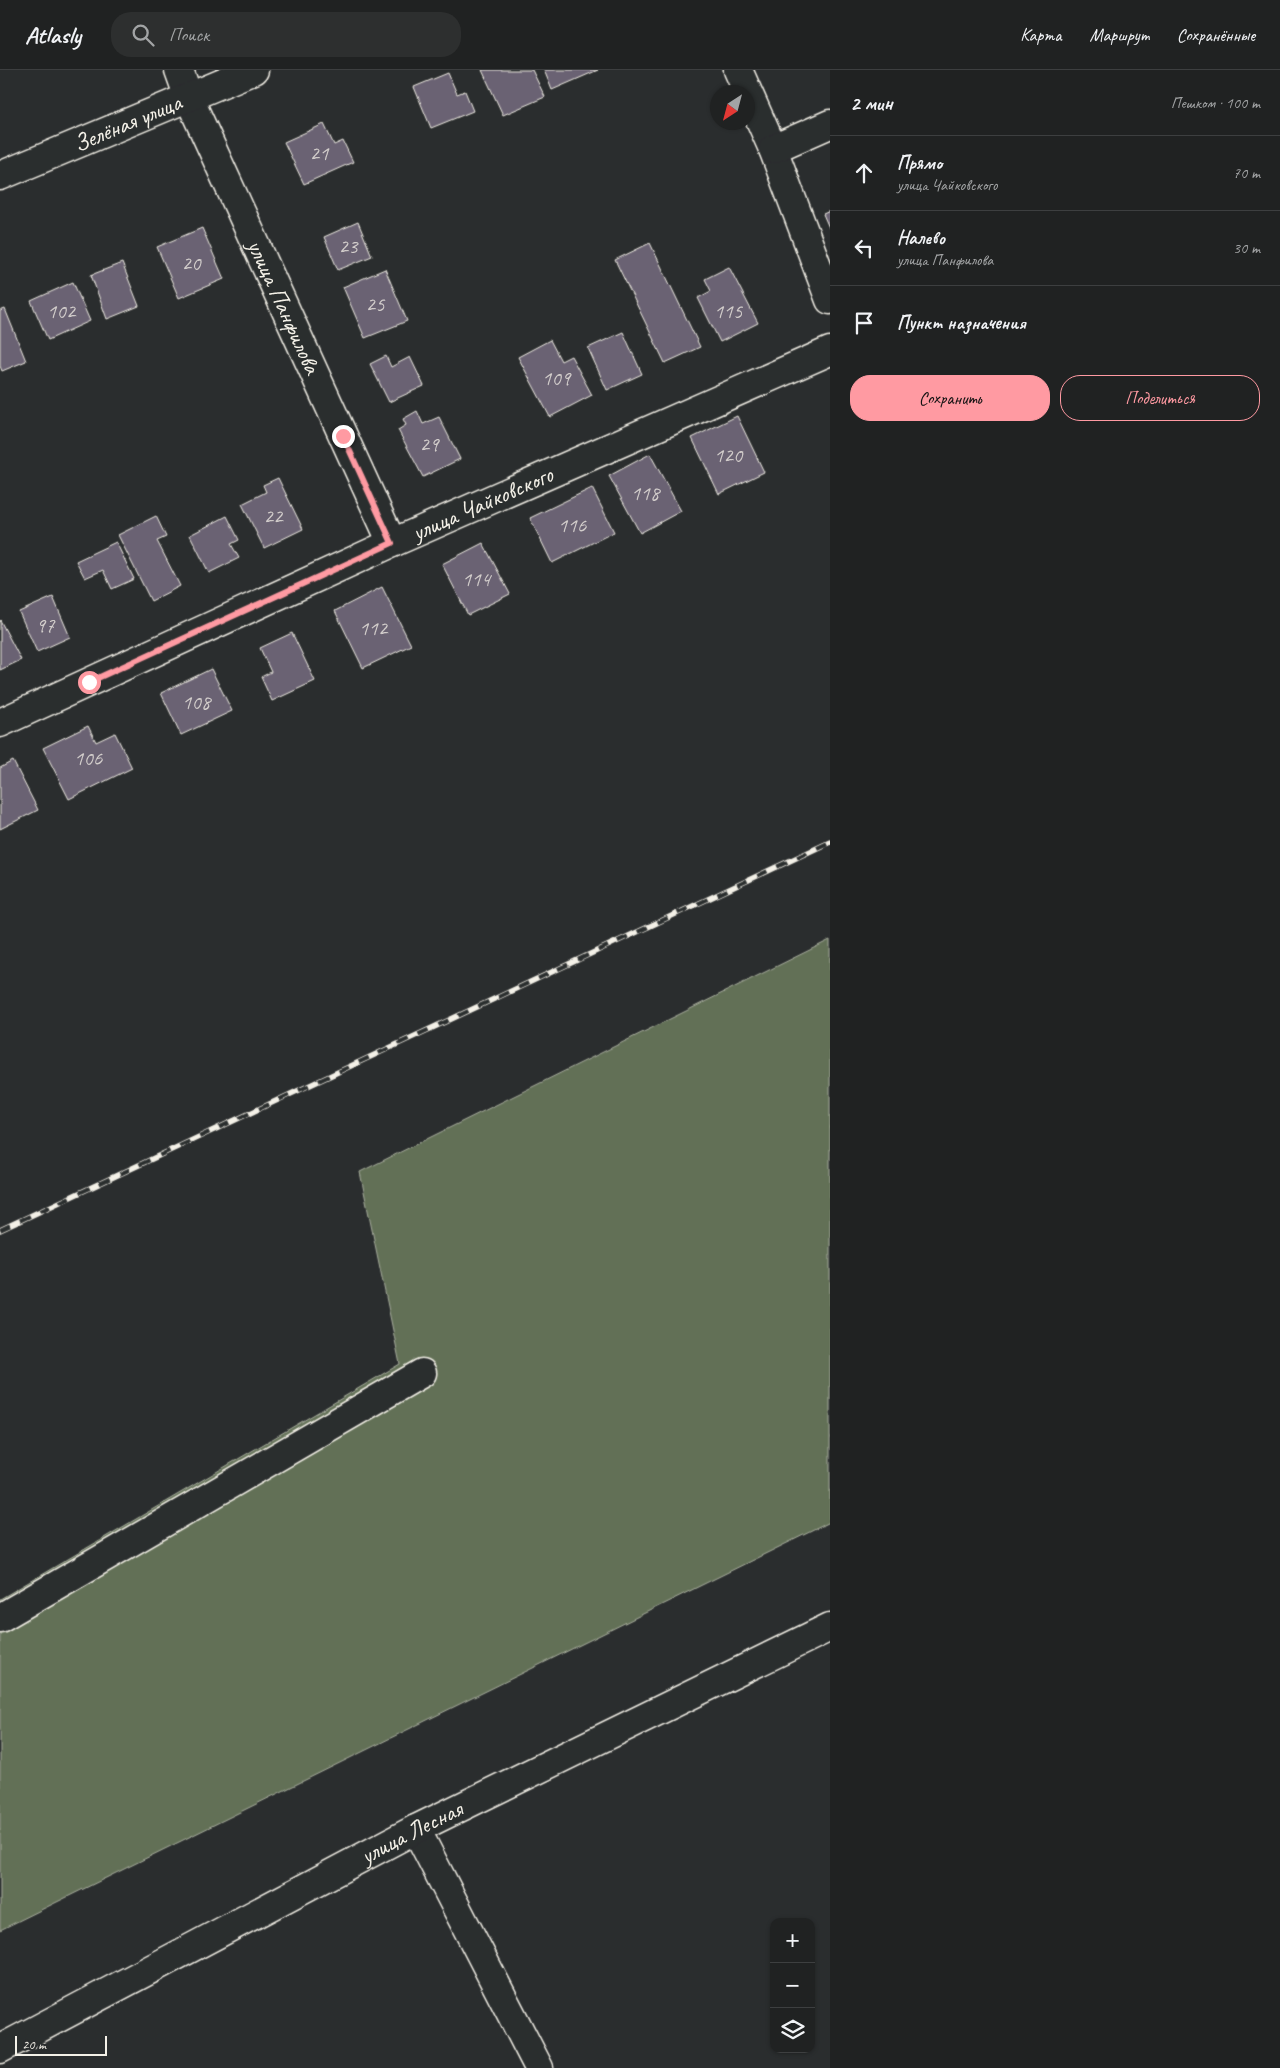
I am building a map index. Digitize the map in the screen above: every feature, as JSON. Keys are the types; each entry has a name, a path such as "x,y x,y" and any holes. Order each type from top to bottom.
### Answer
{"street":[{"name":"улица Панфилова","path":"179,70 189,98 392,543"},
{"name":"Зелёная улица","path":"0,176 254,70"},
{"path":"738,70 772,149 830,300"},
{"path":"772,149 830,124"},
{"name":"улица Чайковского","path":"0,723 392,543 830,351"},
{"path":"0,1618 422,1373"},
{"name":"улица Лесная","path":"0,2049 416,1829 830,1627"},
{"path":"416,1829 539,2068"}],"green space":[{"path":"830,940 830,1522 0,1930 0,1599 400,1364 360,1172"}],"building":[{"path":"482,70 532,70 545,97 503,115"},
{"path":"544,70 598,70 552,90"},
{"path":"448,73 457,94 465,91 473,111 431,128 414,87"},
{"path":"324,124 334,145 343,141 353,162 304,184 284,142"},
{"path":"830,211 830,230 823,214"},
{"path":"358,222 372,256 338,270 324,237"},
{"path":"202,228 224,279 179,298 157,247"},
{"path":"650,243 700,347 665,363 615,260"},
{"path":"122,263 139,306 107,319 91,275"},
{"path":"729,267 758,323 720,342 698,298 711,291 705,279"},
{"path":"385,269 407,321 365,338 343,287"},
{"path":"73,282 90,321 48,340 31,301"},
{"path":"5,309 26,361 2,371 0,366 0,311"},
{"path":"623,332 642,374 607,390 588,348"},
{"path":"550,340 561,361 571,356 592,395 550,417 518,357"},
{"path":"386,356 391,367 410,357 424,386 389,402 370,364"},
{"path":"417,411 423,424 439,417 460,459 423,477 398,430 406,425 403,419"},
{"path":"737,416 764,472 719,494 692,438"},
{"path":"650,454 681,511 640,533 609,476"},
{"path":"278,478 303,529 264,548 242,504 266,492 263,485"},
{"path":"592,488 614,532 552,563 530,518"},
{"path":"156,516 166,537 157,541 180,586 151,601 118,535"},
{"path":"227,516 239,540 231,544 239,558 209,573 190,535"},
{"path":"116,542 134,579 112,589 103,570 85,578 76,561"},
{"path":"483,543 510,594 468,615 442,564"},
{"path":"382,587 411,645 363,668 335,611"},
{"path":"53,597 70,637 37,652 19,612"},
{"path":"0,620 21,660 0,670"},
{"path":"292,633 315,681 272,701 261,677 271,672 260,648"},
{"path":"211,669 232,711 181,735 161,693"},
{"path":"88,726 96,742 115,733 132,768 69,799 43,748"},
{"path":"13,761 38,810 0,829 0,768"}],"railway":[{"path":"0,1230 830,842"}],"route":[{"path":"89,682 392,543 343,436"}]}
